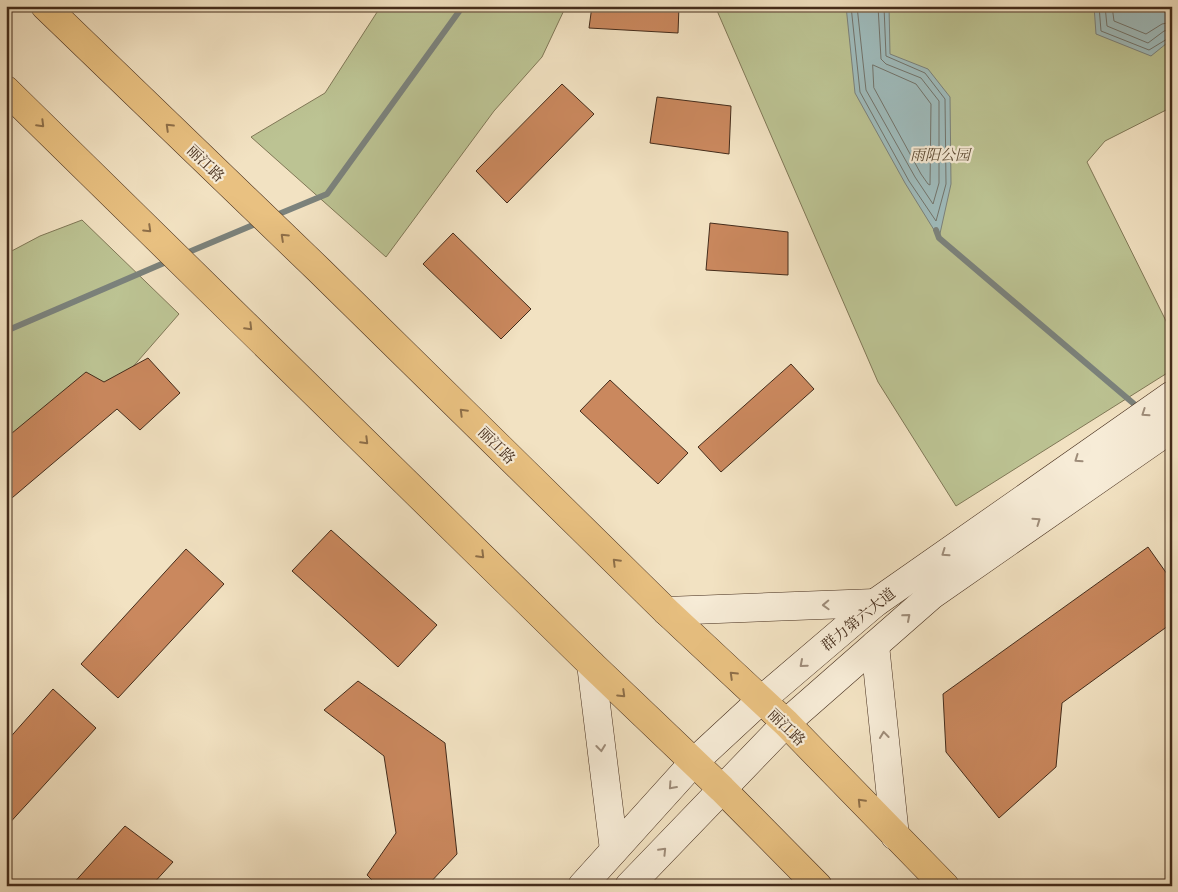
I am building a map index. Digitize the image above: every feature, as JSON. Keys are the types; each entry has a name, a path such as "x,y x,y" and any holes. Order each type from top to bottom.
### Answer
{"main road":[{"name":"丽江路","path":"45,6 204,161 320,270 666,611 786,724 945,886"},
{"path":"6,90 591,664 722,789 818,886"},
{"name":"群力第六大道","path":"582,886 693,763 760,701 875,603 1172,395"},
{"name":"群力第六大道","path":"629,886 786,724 932,595 1136,451 1172,428"},
{"path":"666,611 875,603"},
{"path":"875,645 894,836"},
{"path":"591,664 614,850"}],"green space":[{"path":"381,6 566,6 542,57 494,111 386,257 251,137 325,93"},
{"name":"雨阳公园","path":"715,6 1172,6 1172,107 1105,141 1087,162 1172,333 1172,370 956,506 878,382"},
{"path":"82,220 179,314 124,377 6,476 6,254 40,236"}],"water":[{"path":"846,6 889,6 890,54 928,69 950,97 951,184 939,238 905,183 855,93"},
{"path":"1094,6 1172,6 1172,39 1151,56 1096,34"}],"building":[{"path":"592,6 679,6 678,33 589,28"},
{"path":"562,84 594,114 507,203 476,171"},
{"path":"657,97 731,106 729,154 650,143"},
{"path":"710,223 788,232 788,275 706,270"},
{"path":"453,233 531,309 501,339 423,264"},
{"path":"148,358 180,393 140,430 117,409 6,503 6,438 86,372 104,382"},
{"path":"791,364 814,389 721,472 698,447"},
{"path":"610,380 688,453 658,484 580,411"},
{"path":"331,530 437,625 398,667 292,571"},
{"path":"1148,547 1172,581 1172,623 1062,703 1056,767 999,818 946,752 943,694"},
{"path":"186,549 224,584 118,698 81,664"},
{"path":"358,681 445,743 457,854 427,886 378,886 367,875 396,833 384,756 324,710"},
{"path":"53,689 96,728 6,827 6,742"},
{"path":"125,826 173,862 151,886 71,886"}],"waterway":[{"path":"274,216 327,194 463,6"},
{"path":"184,254 260,222"},
{"path":"936,230 939,238 1140,409"},
{"path":"6,331 171,260"}]}
